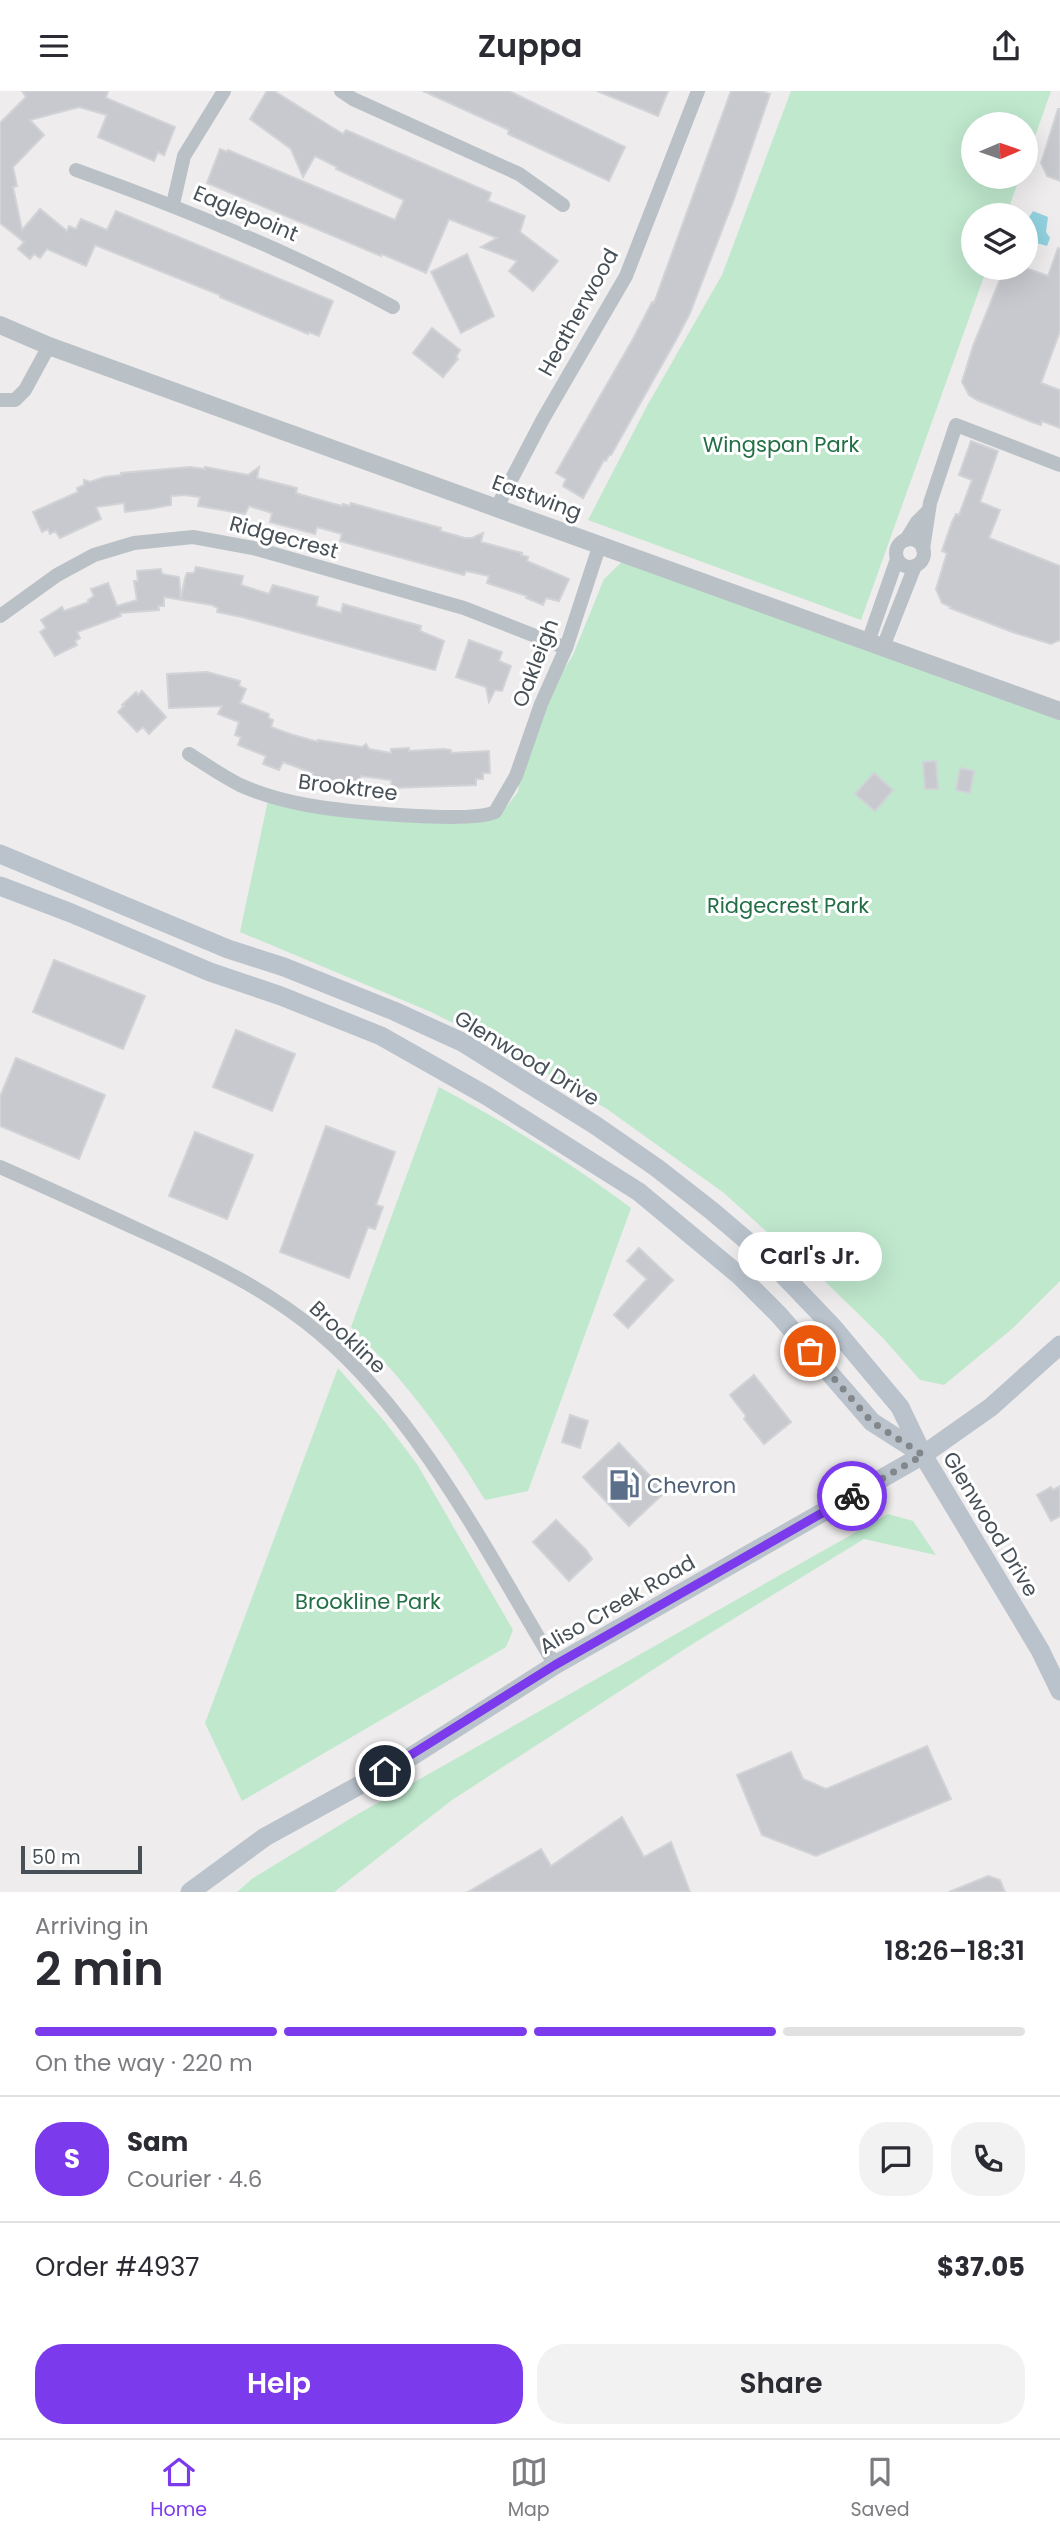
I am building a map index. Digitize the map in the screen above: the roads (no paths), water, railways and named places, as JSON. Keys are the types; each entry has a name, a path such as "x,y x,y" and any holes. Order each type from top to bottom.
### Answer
{"main road":[{"name":"Glenwood Drive","path":"0,854 228,949 284,967 394,1011 462,1042 541,1090 657,1168 765,1256 833,1327 901,1407 923,1455 1040,1650 1060,1691"},
{"name":"Glenwood Drive","path":"0,886 210,972 281,996 381,1036 487,1096 639,1192 740,1276 779,1315 872,1422 923,1455"},
{"name":"Aliso Creek Road","path":"190,1892 265,1837 409,1758 555,1665 923,1455 991,1407 1060,1345"}],"street":[{"path":"173,204 184,156 224,91"},
{"name":"Heatherwood","path":"497,507 543,419 626,276 698,91"},
{"path":"350,94 519,174 563,205"},
{"name":"Eaglepoint","path":"76,170 173,204 328,271 393,307"},
{"name":"Eastwing","path":"0,325 49,346 600,544 832,631 1060,711"},
{"path":"0,400 15,400 25,390 49,346"},
{"path":"875,644 915,566 921,561 928,529 928,512 956,425 1060,465"},
{"path":"875,644 897,559 898,545 906,540 917,522 928,512"},
{"name":"Ridgecrest","path":"0,616 57,575 94,555 134,543 193,537 253,548 464,608 566,648"},
{"path":"906,540 915,540 923,549"},
{"name":"Oakleigh","path":"505,797 516,776 541,704 566,648 600,544"},
{"path":"897,559 906,567 915,566"},
{"name":"Brooktree","path":"189,754 240,785 311,806 407,815 481,817 495,812 505,797"},
{"name":"Brookline","path":"0,1167 210,1263 255,1287 319,1333 368,1380 408,1430 449,1488 555,1665"}],"water":[{"path":"1038,213 1048,217 1046,232 1050,238 1047,246 1038,243"}],"place":[{"name":"Carl's Jr.","path":"810,1351"},
{"name":"Chevron","path":"624,1485"}],"park label":[{"name":"Wingspan Park","path":"781,444"},
{"name":"Ridgecrest Park","path":"788,905"},
{"name":"Brookline Park","path":"368,1601"}]}
